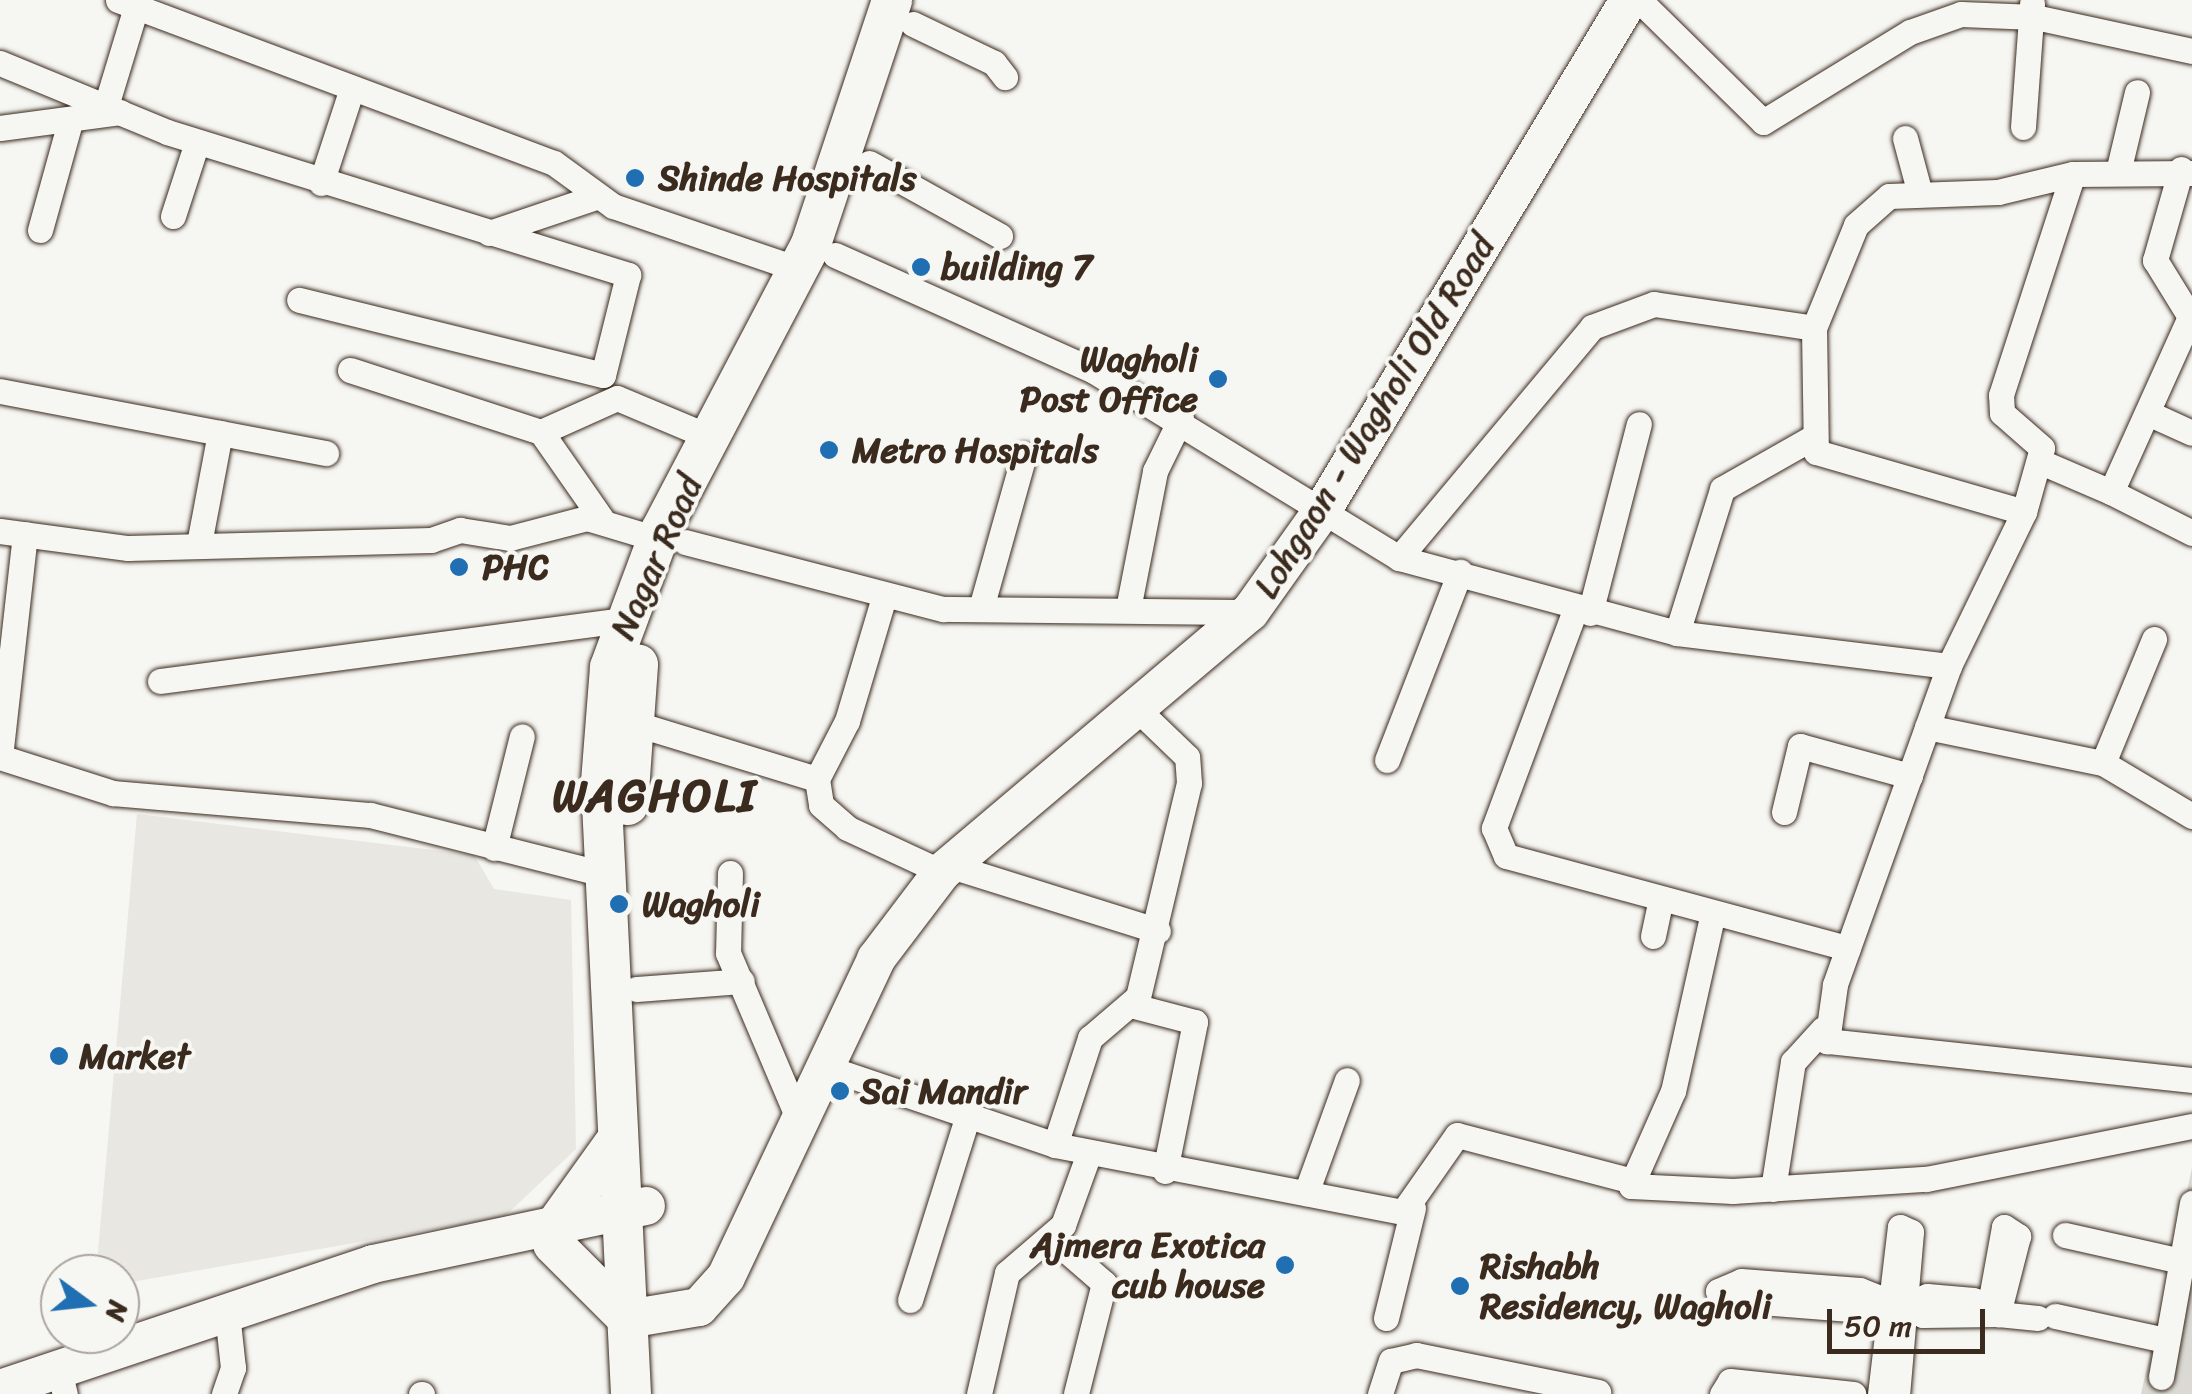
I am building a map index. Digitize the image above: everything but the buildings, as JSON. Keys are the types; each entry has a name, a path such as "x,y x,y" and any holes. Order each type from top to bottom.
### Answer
{"highway":[{"name":"Nagar Road","path":"634,1221 617,1139 600,729 623,620 671,540 869,163 908,8"},
{"name":"Nagar Road","path":"655,1394 640,1317 634,1221 636,989 630,722 671,540 710,437 816,262 908,8"},
{"path":"617,1139 545,1235 640,1317"},
{"name":"Nagar Road","path":"631,1394 640,1317"}],"main road":[{"name":"Lohgaon - Wagholi Old Road","path":"640,1317 699,1307 726,1277 800,1123 822,1066 876,959 945,869 1250,612 1322,511 1630,0"},
{"path":"0,1389 62,1382 227,1313 374,1264 634,1221"}],"street":[{"path":"1639,0 1763,122 1936,20 2034,8 2192,51"},
{"path":"113,109 127,4 554,163 596,197 816,262 1181,418 1399,558 1460,572 1582,612 1678,633 1949,666"},
{"path":"908,8 994,63 1005,77"},
{"path":"2023,127 2034,8"},
{"path":"0,62 197,142 628,275 603,376 299,300"},
{"path":"321,183 352,88"},
{"path":"2118,172 2137,92"},
{"path":"0,128 70,122 113,109"},
{"path":"40,230 70,122"},
{"path":"1905,138 1920,194"},
{"path":"173,216 197,142"},
{"path":"869,163 1000,236"},
{"path":"2024,512 1827,461 1810,439 1814,328 1856,225 1888,196 1998,192 2072,174 2187,171 2155,260 2156,274 2190,302 2190,317 2112,492"},
{"path":"1773,1189 1794,1062 1823,1028 1949,666 2024,512 2041,462 2042,448 2002,413 2001,395 2072,174"},
{"path":"489,233 596,197"},
{"path":"1399,558 1592,327 1654,304 1814,328"},
{"path":"350,370 541,432 601,518"},
{"path":"0,392 326,453"},
{"path":"541,432 617,398 710,437"},
{"path":"2148,413 2192,433"},
{"path":"1128,609 1154,471 1181,418"},
{"path":"1639,424 1582,612 1511,771 1497,844 1506,856 1660,902 1848,948"},
{"path":"200,544 220,433"},
{"path":"1678,633 1722,489 1810,439"},
{"path":"980,608 1024,456"},
{"path":"2041,462 2112,492 2192,533"},
{"path":"604,874 370,815 114,793 0,757 12,532 128,548 431,540 460,530 510,538 601,518 883,600 980,608 1250,612"},
{"path":"1387,760 1460,572"},
{"path":"883,600 847,721 816,779 821,806 847,828 945,869 1158,931"},
{"path":"1187,610 1188,635 1204,651"},
{"path":"160,681 623,620"},
{"path":"2103,763 2154,639"},
{"path":"1055,1145 1090,1038 1134,1006 1158,931 1190,770 1136,708"},
{"path":"630,722 816,779"},
{"path":"1927,727 2103,763 2192,816"},
{"path":"494,848 522,736"},
{"path":"1784,812 1800,746 1910,776"},
{"path":"730,873 724,928 800,1123"},
{"path":"1653,936 1660,902"},
{"path":"1632,1180 1673,1091 1712,916"},
{"path":"636,989 742,981"},
{"path":"1134,1006 1195,1022 1165,1171"},
{"path":"1823,1028 1840,1048 2192,1080"},
{"path":"822,1066 1088,1153 1165,1171 1413,1208"},
{"path":"1306,1193 1347,1080"},
{"path":"910,1300 968,1115"},
{"path":"1386,1318 1413,1208 1457,1135 1632,1180 1773,1189 1926,1179 2192,1126"},
{"path":"979,1394 982,1348 1007,1274 1052,1238 1088,1153"},
{"path":"2161,1377 2192,1203"},
{"path":"2065,1235 2181,1261"},
{"path":"1052,1238 1104,1283 1076,1394"},
{"path":"1895,1304 1840,1289 1741,1281 1718,1290 1722,1298 1826,1308 1895,1304 1926,1296 1973,1300 1998,1314 2047,1317 2165,1340"},
{"path":"1880,1394 1895,1304"},
{"path":"1895,1304 1897,1394"},
{"path":"227,1313 236,1391"},
{"path":"1380,1394 1391,1361 1416,1355 1598,1392"},
{"path":"1722,1394 1730,1381 1853,1394"}],"shaded area":[{"path":"137,814 474,855 494,889 571,900 576,1149 504,1217 140,1281 140,1254 98,1254"},
{"path":"2192,1168 2192,1394 2141,1394"}],"place":[{"name":"Shinde Hospitals","path":"635,178"},
{"name":"building 7","path":"921,267"},
{"name":"Wagholi Post Office","path":"1218,379"},
{"name":"Metro Hospitals","path":"829,450"},
{"name":"PHC","path":"459,567"},
{"name":"Wagholi","path":"619,904"},
{"name":"Market","path":"59,1056"},
{"name":"Sai Mandir","path":"840,1091"},
{"name":"Ajmera Exotica cub house","path":"1285,1265"},
{"name":"Rishabh Residency, Wagholi","path":"1460,1286"}],"district":[{"name":"WAGHOLI","path":"655,797"}]}
